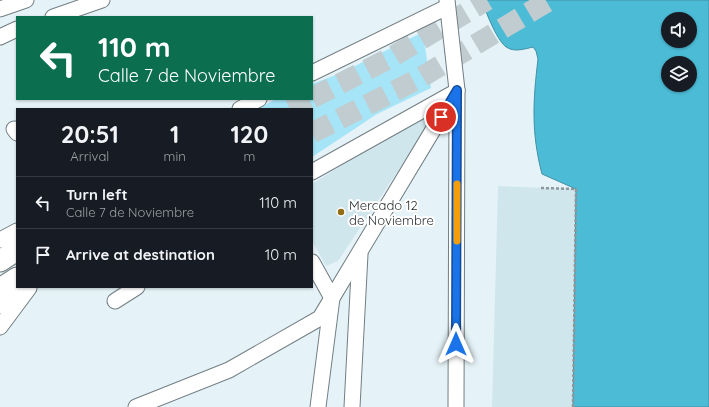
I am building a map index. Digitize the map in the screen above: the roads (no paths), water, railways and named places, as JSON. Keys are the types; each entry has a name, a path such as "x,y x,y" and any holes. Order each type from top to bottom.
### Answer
{"main road":[{"path":"0,261 16,251"},
{"path":"0,288 16,286"}],"street":[{"path":"0,9 26,0"},
{"path":"56,16 102,0"},
{"path":"313,72 447,3 457,90 456,407"},
{"path":"0,37 16,29"},
{"path":"313,171 457,90"},
{"path":"136,407 229,370 320,318 457,90"},
{"path":"242,108 257,100"},
{"path":"0,240 16,232"},
{"path":"352,407 360,251"},
{"path":"313,264 332,298 318,407"},
{"path":"0,306 22,288"},
{"path":"0,326 24,288"},
{"path":"115,301 135,288"}],"tunnel":[{"path":"313,97 390,58 487,0"},
{"path":"313,132 418,79 550,0"},
{"path":"292,108 308,100"}],"place":[{"name":"Mercado 12 de Noviembre","path":"341,212"}]}
